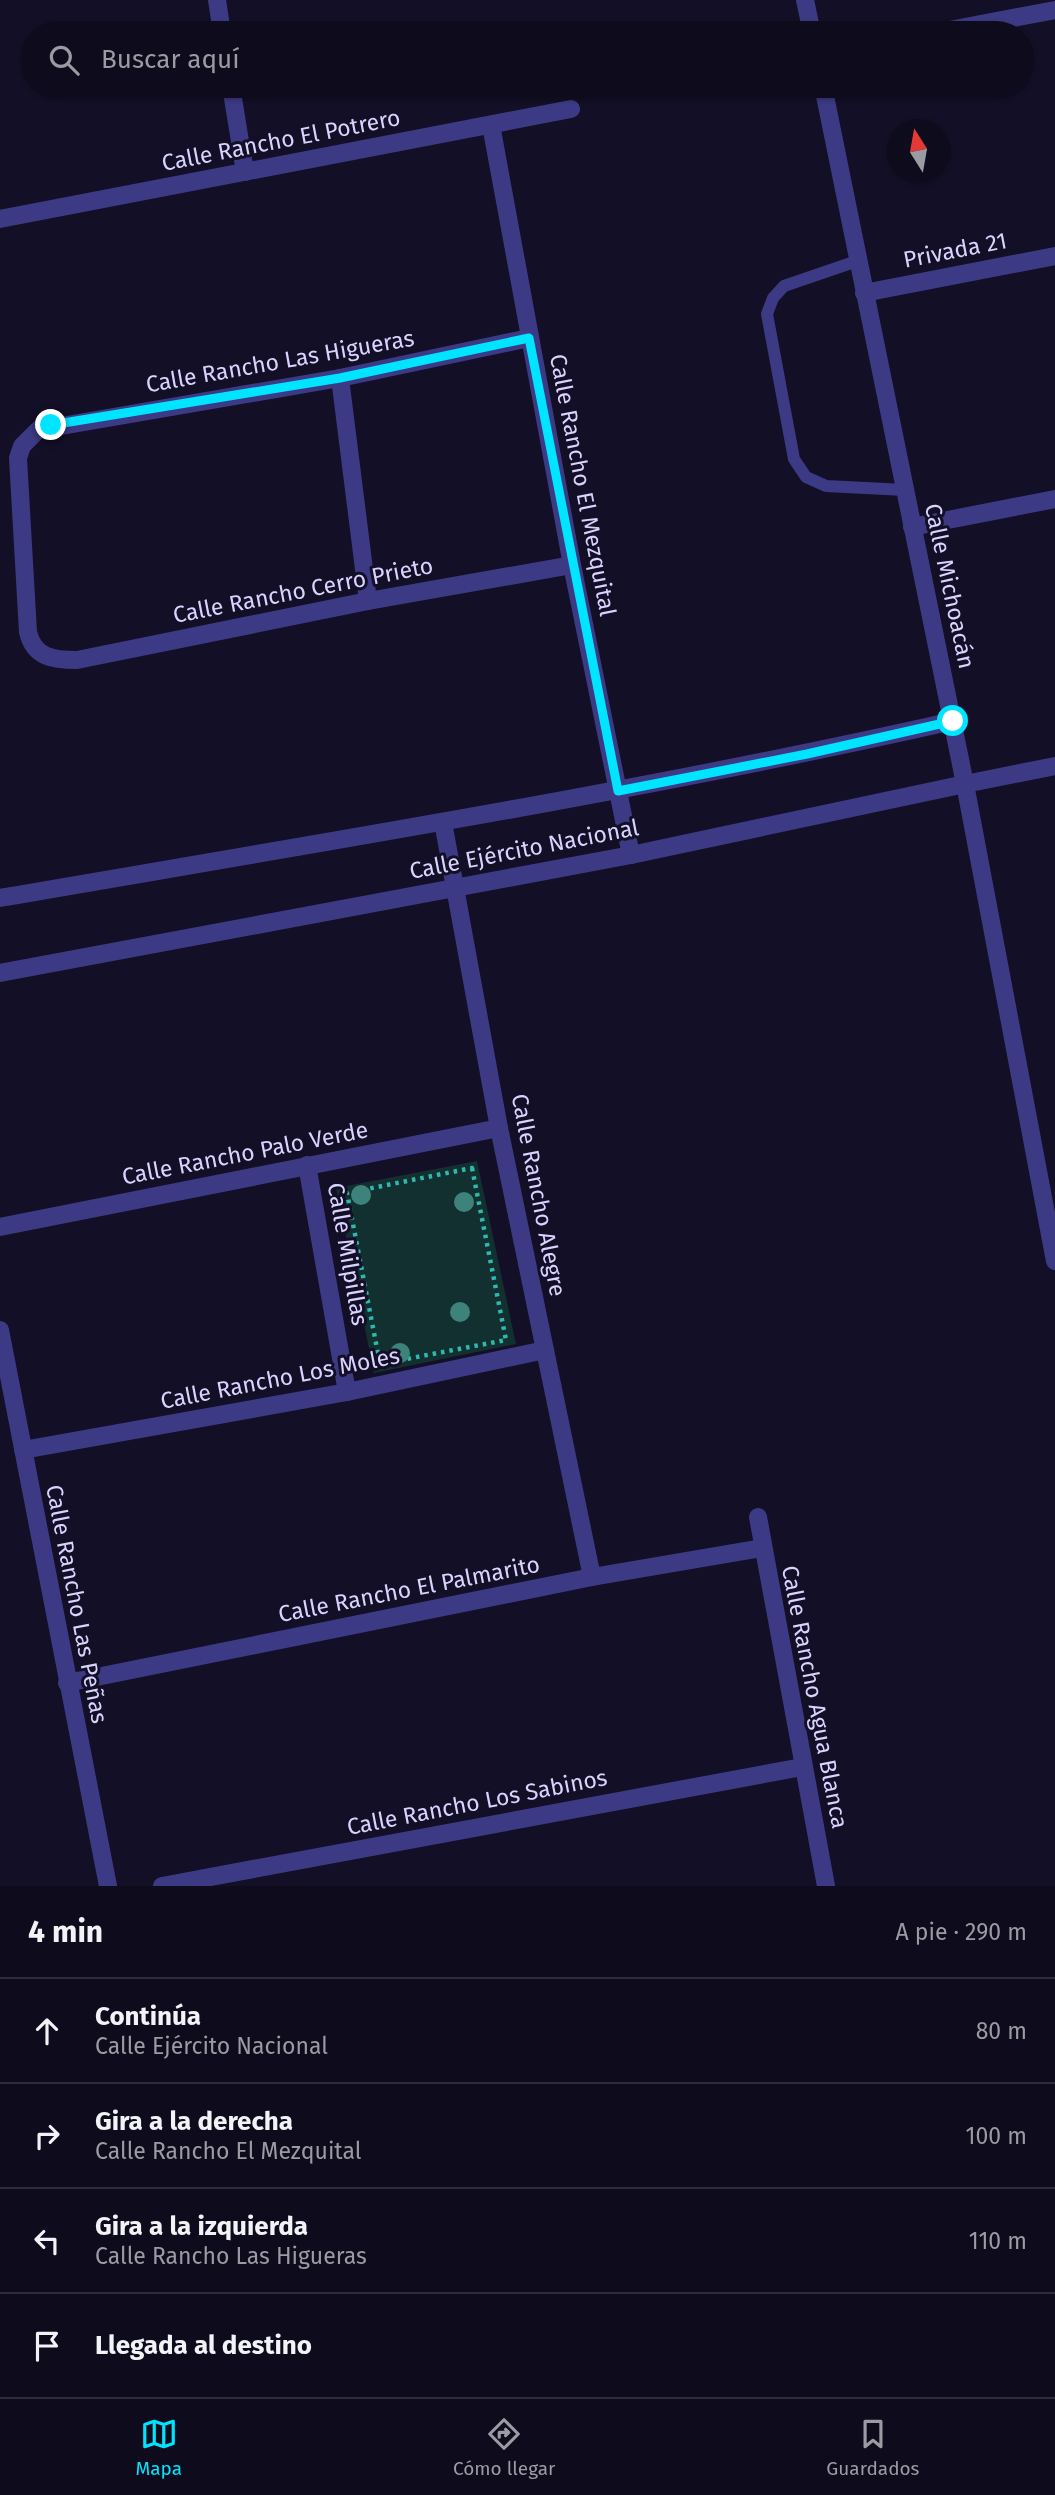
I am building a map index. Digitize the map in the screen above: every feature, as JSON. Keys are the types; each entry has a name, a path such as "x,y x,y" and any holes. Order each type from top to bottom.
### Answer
{"street":[{"path":"216,0 220,21"},
{"path":"805,0 809,21"},
{"path":"997,21 1055,10"},
{"path":"233,98 245,172"},
{"name":"Calle Michoacán","path":"824,98 953,721 1055,1261"},
{"name":"Calle Rancho El Potrero","path":"0,219 571,109"},
{"name":"Calle Rancho El Mezquital","path":"491,124 572,565 631,855"},
{"name":"Privada 21","path":"864,293 1055,256"},
{"name":"Calle Rancho Las Higueras","path":"44,655 36,650 28,632 17,475 22,446 38,430 340,378 529,338"},
{"path":"340,378 368,601"},
{"path":"912,527 1055,499"},
{"name":"Calle Rancho Cerro Prieto","path":"44,655 77,660 368,601 572,565"},
{"name":"Calle Ejército Nacional","path":"0,898 618,791 807,754 953,721"},
{"name":"Calle Ejército Nacional","path":"0,973 631,855 1055,766"},
{"name":"Calle Rancho Alegre","path":"443,822 499,1128 592,1577"},
{"name":"Calle Rancho Palo Verde","path":"0,1227 499,1128"},
{"name":"Calle Milpillas","path":"307,1165 347,1392"},
{"name":"Calle Rancho Las Peñas","path":"0,1330 107,1886"},
{"name":"Calle Rancho Los Moles","path":"23,1450 347,1392 545,1350"},
{"name":"Calle Rancho Agua Blanca","path":"758,1517 826,1886"},
{"name":"Calle Rancho El Palmarito","path":"67,1683 592,1577 762,1548"},
{"name":"Calle Rancho Los Sabinos","path":"162,1886 802,1767"}],"lane":[{"path":"857,261 784,286 773,298 767,314 794,459 806,477 826,486 905,490"}],"path":[{"path":"472,1168 506,1340 380,1364 346,1193 472,1168"}],"green space":[{"path":"477,1161 516,1344 374,1373 336,1188"}],"route":[{"path":"51,425 340,378 529,338 618,791 807,754 953,721"}]}
